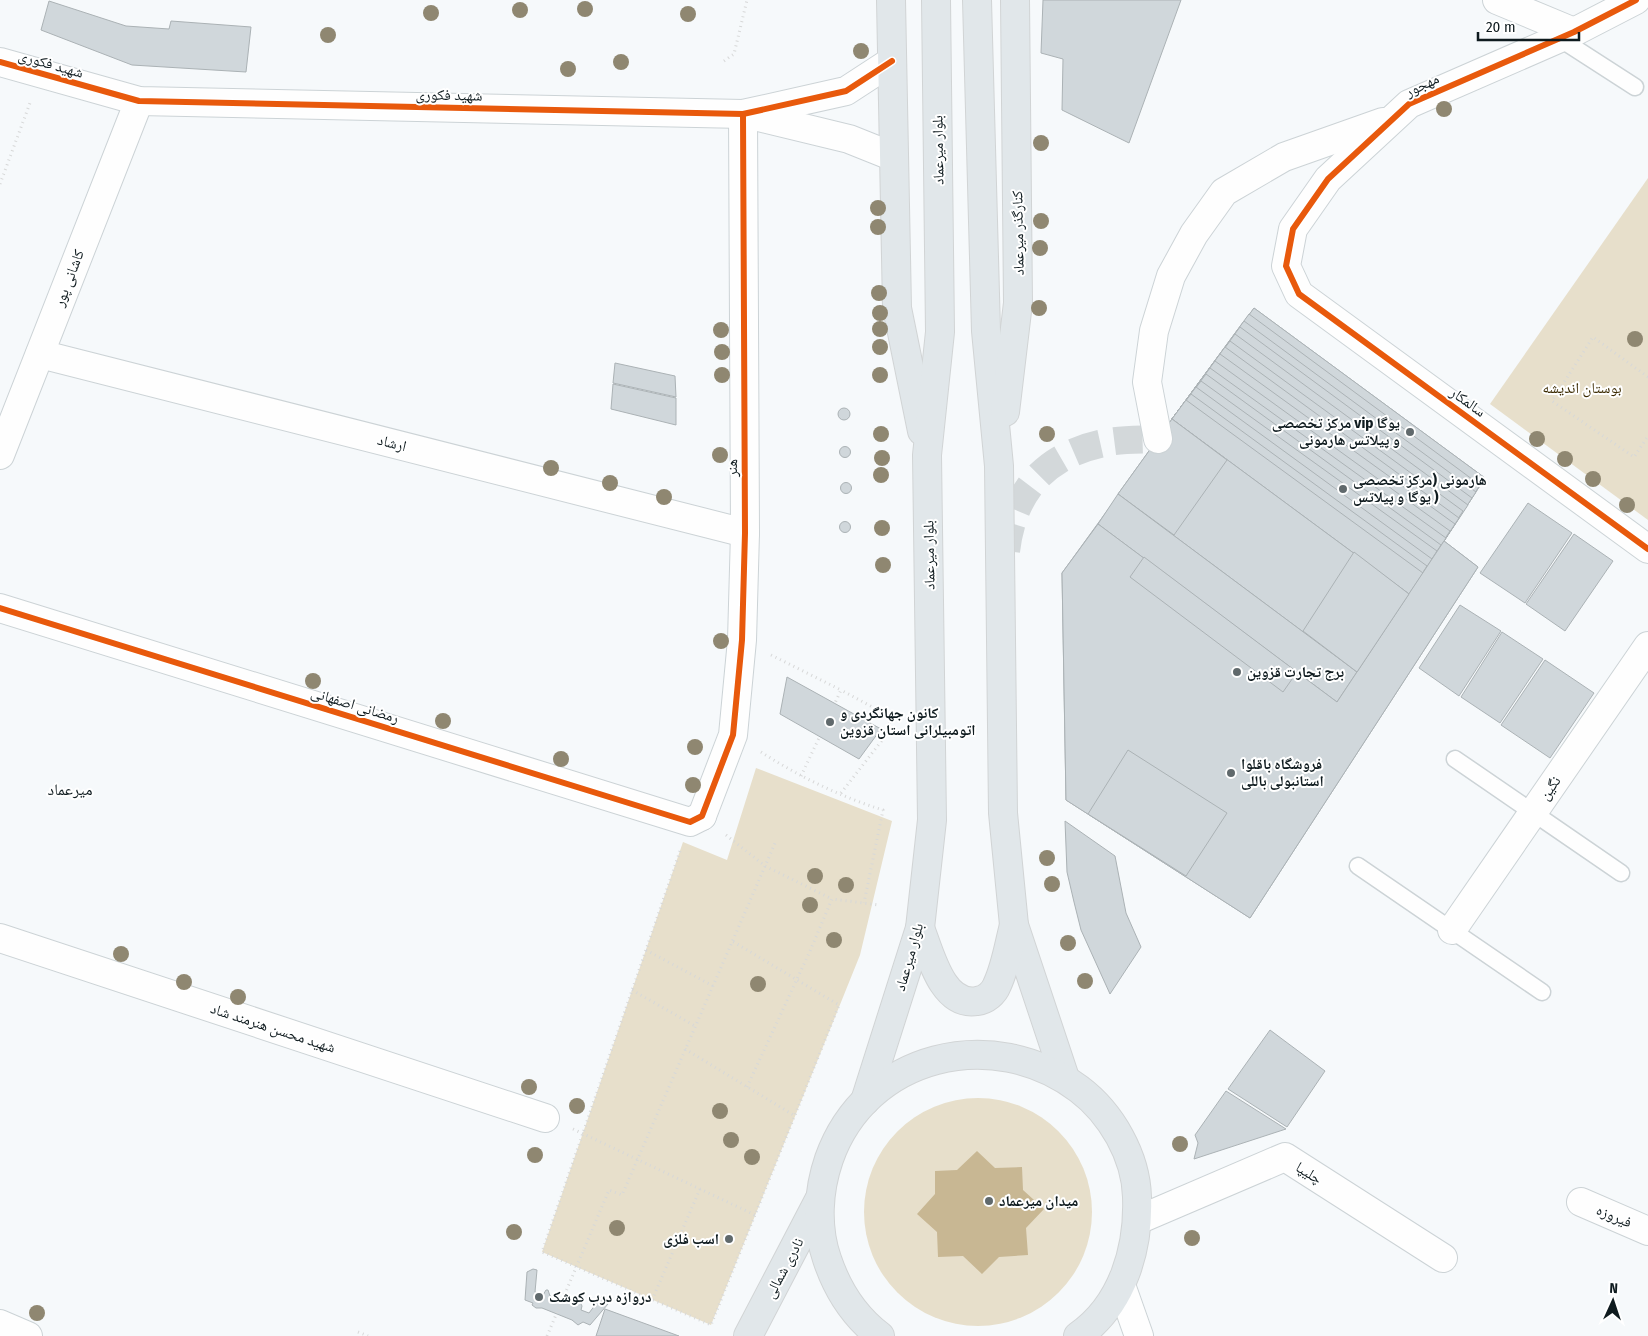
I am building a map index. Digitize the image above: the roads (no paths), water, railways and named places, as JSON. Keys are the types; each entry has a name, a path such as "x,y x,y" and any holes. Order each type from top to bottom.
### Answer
{"main road":[{"path":"891,0 897,308 927,454"},
{"name":"بلوار میرعماد","path":"865,1101 920,928 932,820 927,454 940,332 936,0"},
{"path":"978,0 986,331 999,466 1003,813 1014,924 1065,1078"},
{"name":"کنارگذر میرعماد","path":"999,466 1018,303 1015,0"},
{"path":"920,928 940,976 953,996 969,1002 984,1000 997,986 1014,924"},
{"path":"880,1336 858,1316 843,1296 832,1273 824,1249 820,1224 820,1199 825,1172 834,1146 847,1122 865,1101 885,1084 909,1070 934,1060 961,1054 1015,1057 1041,1066 1065,1078 1087,1095 1106,1116 1121,1139 1131,1165 1137,1192 1138,1220 1133,1253 1120,1285 1104,1310 1078,1336"},
{"name":"نادری شمالی","path":"748,1336 820,1199"}],"street":[{"path":"1497,0 1566,35"},
{"name":"مهجور","path":"1286,266 1293,230 1328,178 1409,104 1566,35 1636,0"},
{"name":"شهید فکوری","path":"0,62 139,101 743,114 846,91 892,61"},
{"name":"کاشانی پور","path":"0,455 7,414 40,354 139,101"},
{"path":"743,114 849,139 894,158"},
{"name":"هنر","path":"696,819 732,735 742,640 745,533 743,114"},
{"path":"1158,439 1147,382 1154,331 1171,276 1194,234 1224,192 1284,157 1394,118"},
{"name":"سالمکار","path":"1286,266 1299,294 1648,549"},
{"name":"ارشاد","path":"40,354 745,533"},
{"name":"رمضانی اصفهانی","path":"0,608 696,819"},
{"name":"نگین","path":"1452,930 1648,646"},
{"name":"شهید محسن هنرمند شاد","path":"0,938 545,1118"},
{"name":"چلیپا","path":"1138,1220 1285,1157 1443,1258"},
{"name":"فیروزه","path":"1581,1202 1648,1230"},
{"path":"1120,1285 1139,1336"},
{"path":"0,1324 28,1336"}],"lane":[{"path":"1566,35 1635,87"},
{"path":"1456,759 1621,873"},
{"path":"1358,866 1542,992"}],"tunnel":[{"path":"1006,551 1016,511 1036,479 1049,467 1083,449 1104,443 1124,440 1158,439"}],"place":[{"name":"مرکز تخصصی vip یوگا و پیلاتس هارمونی","path":"1410,432"},
{"name":"هارمونی (مرکز تخصصی یوگا و پیلاتس )","path":"1343,489"},
{"name":"برج تجارت قزوین","path":"1237,672"},
{"name":"کانون جهانگردی و اتومبیلرانی استان قزوین","path":"830,722"},
{"name":"فروشگاه باقلوا استانبولی باللی","path":"1231,773"},
{"name":"میدان میرعماد","path":"989,1201"},
{"name":"اسب فلزی","path":"729,1239"},
{"name":"دروازه درب کوشک","path":"539,1297"}],"district":[{"name":"میرعماد","path":"70,789"}],"park label":[{"name":"بوستان اندیشه","path":"1582,388"}]}
